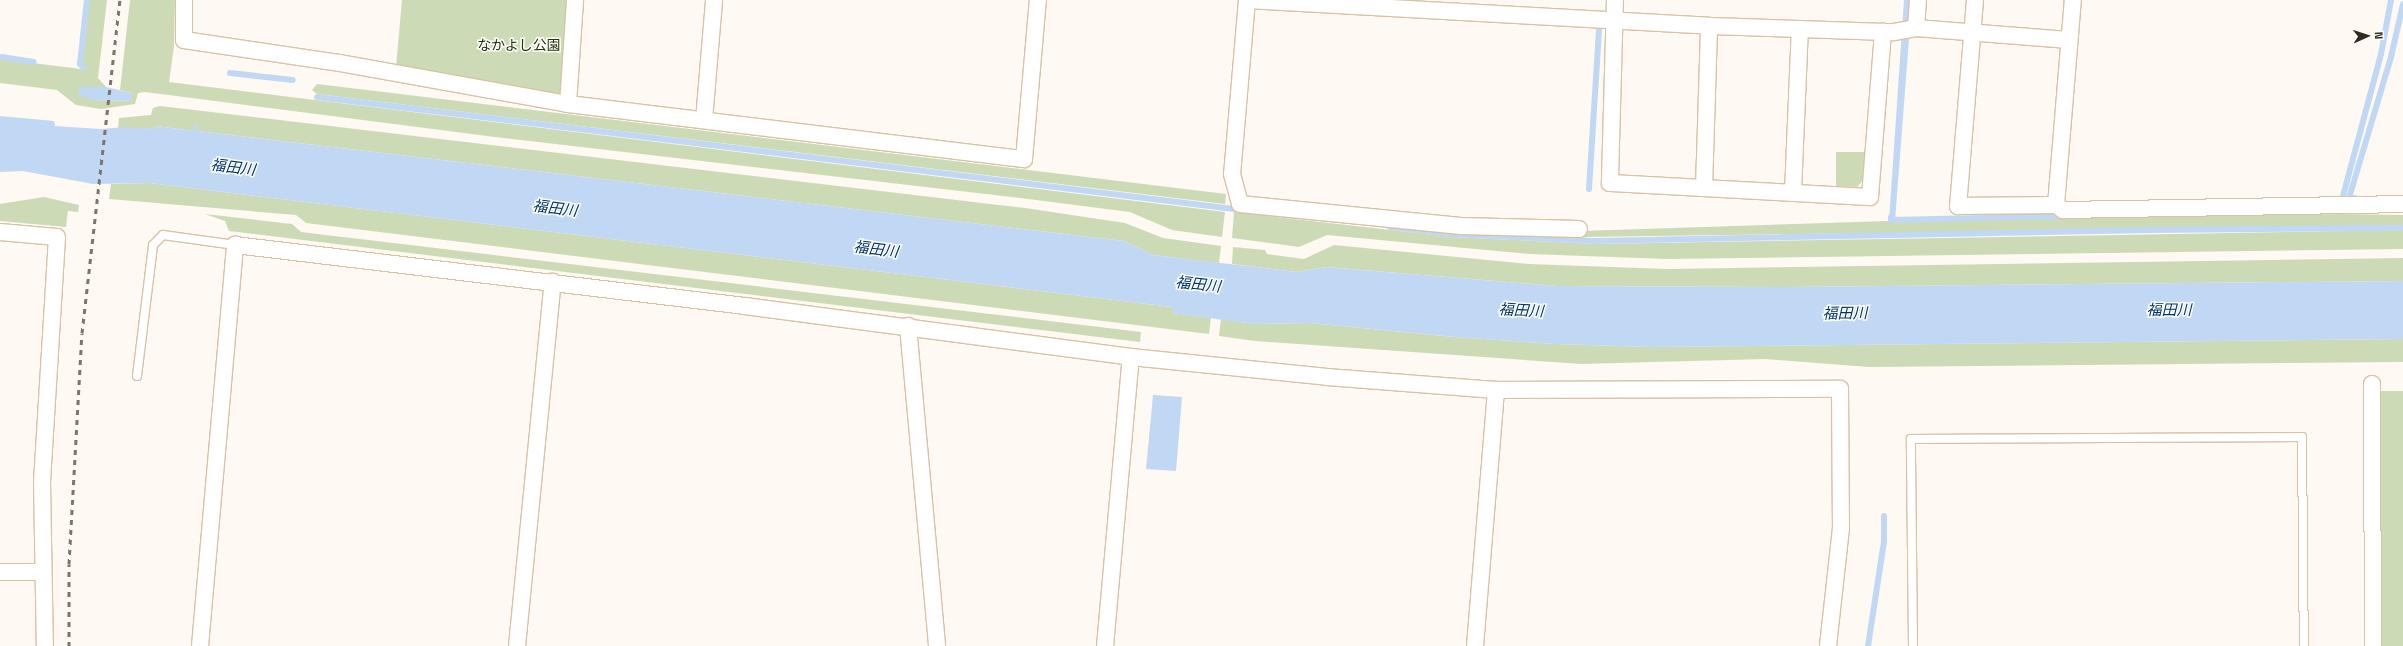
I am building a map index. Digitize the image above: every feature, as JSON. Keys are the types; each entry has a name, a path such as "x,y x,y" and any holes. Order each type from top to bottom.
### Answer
{"street":[{"path":"184,0 184,40 340,63 568,104 1024,159 1038,0 1034,0"},
{"path":"568,104 575,0"},
{"path":"704,120 714,0"},
{"path":"1578,229 1461,226 1240,204 1232,174 1247,0 1709,26 1972,32 2069,40"},
{"path":"1616,0 1610,183 1870,197 1902,30 1918,0"},
{"path":"1975,0 1958,206 2056,205 2063,210 2403,204"},
{"path":"2056,205 2072,0"},
{"path":"1704,188 1709,26"},
{"path":"1793,193 1800,29"},
{"path":"0,232 58,237 42,482 45,646"},
{"path":"200,646 235,245 553,282 908,326 1131,357 1327,377 1496,390 1840,389 1841,528 1828,646"},
{"path":"517,646 553,282"},
{"path":"908,326 937,646"},
{"path":"1105,646 1131,357"},
{"path":"2372,384 2373,646"},
{"path":"1475,646 1496,390"},
{"path":"0,572 43,572"}],"lane":[{"path":"137,376 153,245 163,235 235,245"},
{"path":"1913,646 1912,439 2294,437 2302,437 2304,646"}],"green space":[{"path":"89,0 107,0 98,78 106,87 79,87 93,100 131,101 132,93 120,90 130,0 175,0 174,46 169,82 1225,212 1222,237 1172,230 1130,212 1028,199 495,137 145,92 138,93 135,104 101,109 76,105 57,90 0,83 0,59 81,69"},
{"name":"なかよし公園","path":"402,0 568,0 560,93 554,97 396,67"},
{"path":"317,84 1226,194 1225,204 317,94 312,90"},
{"path":"160,106 1025,208 1125,223 1163,238 1221,246 1219,263 1153,255 1124,241 198,131 198,125 194,131 156,126 155,129 118,128 119,118 151,115 153,108"},
{"path":"1836,152 1867,152 1867,176 1857,187 1836,186"},
{"path":"149,183 1172,307 1173,313 1211,318 1209,334 306,223 296,215 109,199 111,184"},
{"path":"44,197 79,205 78,212 68,211 66,227 0,221 0,204"},
{"path":"1234,212 1452,237 1597,244 2403,230 2403,249 1667,259 1530,254 1327,235 1299,247 1232,238"},
{"path":"205,214 292,224 301,232 1141,332 1140,342 229,231 225,221"},
{"path":"2339,214 2403,215 2403,226 1582,237 1582,231 1889,221"},
{"path":"1334,245 1529,264 1667,269 2403,258 2403,281 1786,287 1557,286 1326,267 1297,272 1232,264 1233,247 1265,250 1267,254 1304,259"},
{"path":"1221,319 1254,324 1310,323 1455,337 1555,344 1651,347 2403,339 2403,362 1869,367 1765,359 1581,364 1255,341 1219,336"},
{"path":"2381,391 2403,391 2403,646 2377,646 2376,397"}],"water":[{"path":"1904,0 1912,0 1895,221 1889,221"},
{"path":"79,87 106,87 132,93 132,101 93,100 78,95"},
{"name":"福田川","path":"0,116 54,121 55,126 100,129 127,127 155,129 156,126 194,131 194,125 198,125 198,131 1124,241 1153,255 1297,272 1326,267 1557,286 1786,287 2403,281 2403,339 1651,347 1555,344 1455,337 1310,323 1254,324 1172,313 1172,307 149,183 93,184 23,171 0,172"},
{"path":"1153,395 1182,397 1176,471 1146,469"}],"waterway":[{"path":"84,68 80,64 87,0"},
{"path":"2343,196 2381,54 2391,0"},
{"path":"2355,198 2349,198 2391,57 2403,4"},
{"path":"1589,189 1599,29"},
{"path":"2,57 34,62"},
{"path":"230,73 293,80"},
{"path":"317,97 1242,210"},
{"path":"1891,217 1891,220 2065,216"},
{"path":"1390,227 1450,234 1594,241 2153,230 2403,228"},
{"path":"1868,646 1884,542 1884,516"}],"railway":[{"path":"69,646 69,564 82,333 120,0"}]}
